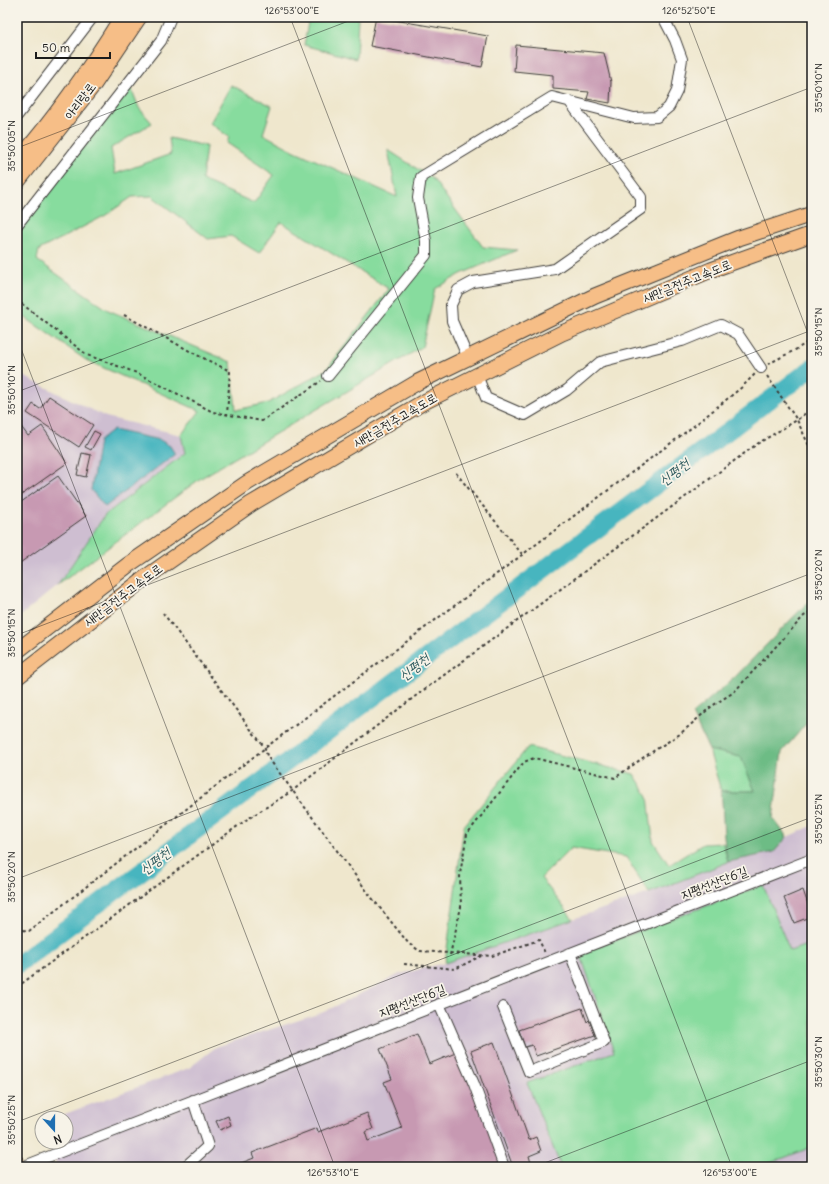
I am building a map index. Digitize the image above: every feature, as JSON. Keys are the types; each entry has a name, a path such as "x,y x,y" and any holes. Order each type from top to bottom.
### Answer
{"highway":[{"name":"아리랑로","path":"17,162 34,143 101,51 122,17"},
{"name":"아리랑로","path":"17,182 94,84 139,17"},
{"name":"새만금전주고속도로","path":"17,651 128,565 247,483 418,382 595,296 739,238 812,214"},
{"name":"새만금전주고속도로","path":"17,676 144,578 251,504 422,403 569,330 710,270 812,234"}],"main road":[{"path":"17,1162 21,1167"}],"street":[{"path":"17,116 92,17"},
{"path":"17,225 162,40 171,17"},
{"path":"328,376 426,255 426,241 418,198 421,177 552,97 634,118 657,117 669,107 676,91 682,59 675,40 663,17"},
{"path":"468,358 452,321 451,305 458,290 473,282 555,269 641,209 641,197 569,101"},
{"path":"477,376 486,398 525,415 567,390 600,362 682,341 721,325 738,334 761,368"},
{"name":"지평선산단6길","path":"21,1167 812,859"},
{"path":"503,1007 529,1072 604,1042 570,953"},
{"path":"439,1004 474,1084 504,1167"},
{"path":"185,1167 208,1146 193,1100"}],"path":[{"path":"17,300 87,355 137,373 213,412 262,422 328,376"},
{"path":"124,315 197,355 230,371 227,415"},
{"path":"17,929 29,931 265,748 695,425 742,387 761,368 797,349 812,339"},
{"path":"761,368 797,420 812,452"},
{"path":"17,987 246,820 292,791 417,695 731,463 757,444 797,420 812,408"},
{"path":"456,473 522,554"},
{"path":"450,955 461,907 460,874 467,834 524,762 534,758 615,778 680,734 712,706 734,692 804,616 812,610"},
{"path":"162,613 265,748 267,756 284,777 292,791 372,898 409,944 420,951 450,955 492,956 539,940 548,962"},
{"path":"404,964 455,969 482,956"}],"shaded area":[{"path":"17,373 106,417 181,435 185,453 105,515 58,585 17,619"},
{"path":"812,826 812,1167 58,1167 51,1150 74,1150 74,1111 189,1068 216,1047 324,1012 400,974 445,963 649,893 728,862 774,852 787,837"}],"green space":[{"path":"309,17 358,17 356,59 304,45"},
{"path":"130,85 139,108 152,123 111,148 115,174 171,154 169,138 206,146 202,180 254,203 274,175 227,143 229,137 210,123 231,85 272,106 263,134 293,150 397,197 388,150 433,179 483,247 517,250 461,274 435,289 422,347 201,478 58,585 105,515 185,453 181,435 200,411 86,360 17,312 17,229","holes":["152,196 208,239 231,236 259,253 281,222 389,289 326,370 268,403 236,410 231,362 108,310 37,260 39,250 106,215 132,197"]},
{"path":"812,598 812,717 782,752 773,818 787,837 774,852 728,862 725,844 721,791 755,791 741,757 709,750 692,714 734,678"},
{"path":"528,747 634,774 648,796 653,841 669,865 703,844 723,843 728,862 649,893 626,857 571,848 541,878 573,919 445,963 464,826"},
{"path":"709,750 741,757 755,791 721,791"},
{"path":"763,885 790,951 812,943 812,1147 760,1167 561,1167 527,1083 614,1052 580,953"}],"water":[{"path":"113,430 160,440 170,446 175,454 105,507 91,490 99,441"}],"building":[{"path":"376,17 488,36 482,67 370,46"},
{"path":"516,45 604,53 611,82 610,103 587,99 589,92 553,89 553,75 514,71"},
{"path":"49,396 93,425 79,447 27,413 33,404 40,409"},
{"path":"17,421 28,436 42,426 67,463 17,498"},
{"path":"94,431 100,434 91,450 85,447"},
{"path":"82,453 91,455 86,477 77,475"},
{"path":"58,476 86,516 17,565 17,505"},
{"path":"803,890 812,916 794,923 784,898"},
{"path":"582,1008 587,1022 589,1020 595,1035 536,1056 532,1045 525,1047 519,1030"},
{"path":"417,1034 429,1064 458,1052 501,1163 490,1167 231,1167 254,1158 252,1153 317,1128 318,1132 367,1113 373,1129 365,1132 368,1141 402,1128 384,1082 392,1079 380,1049"},
{"path":"494,1042 529,1140 536,1137 541,1151 529,1156 531,1163 520,1167 513,1167 471,1051"},
{"path":"228,1116 231,1125 220,1130 216,1121"}],"waterway":[{"name":"신평천","path":"17,965 812,368"}]}
